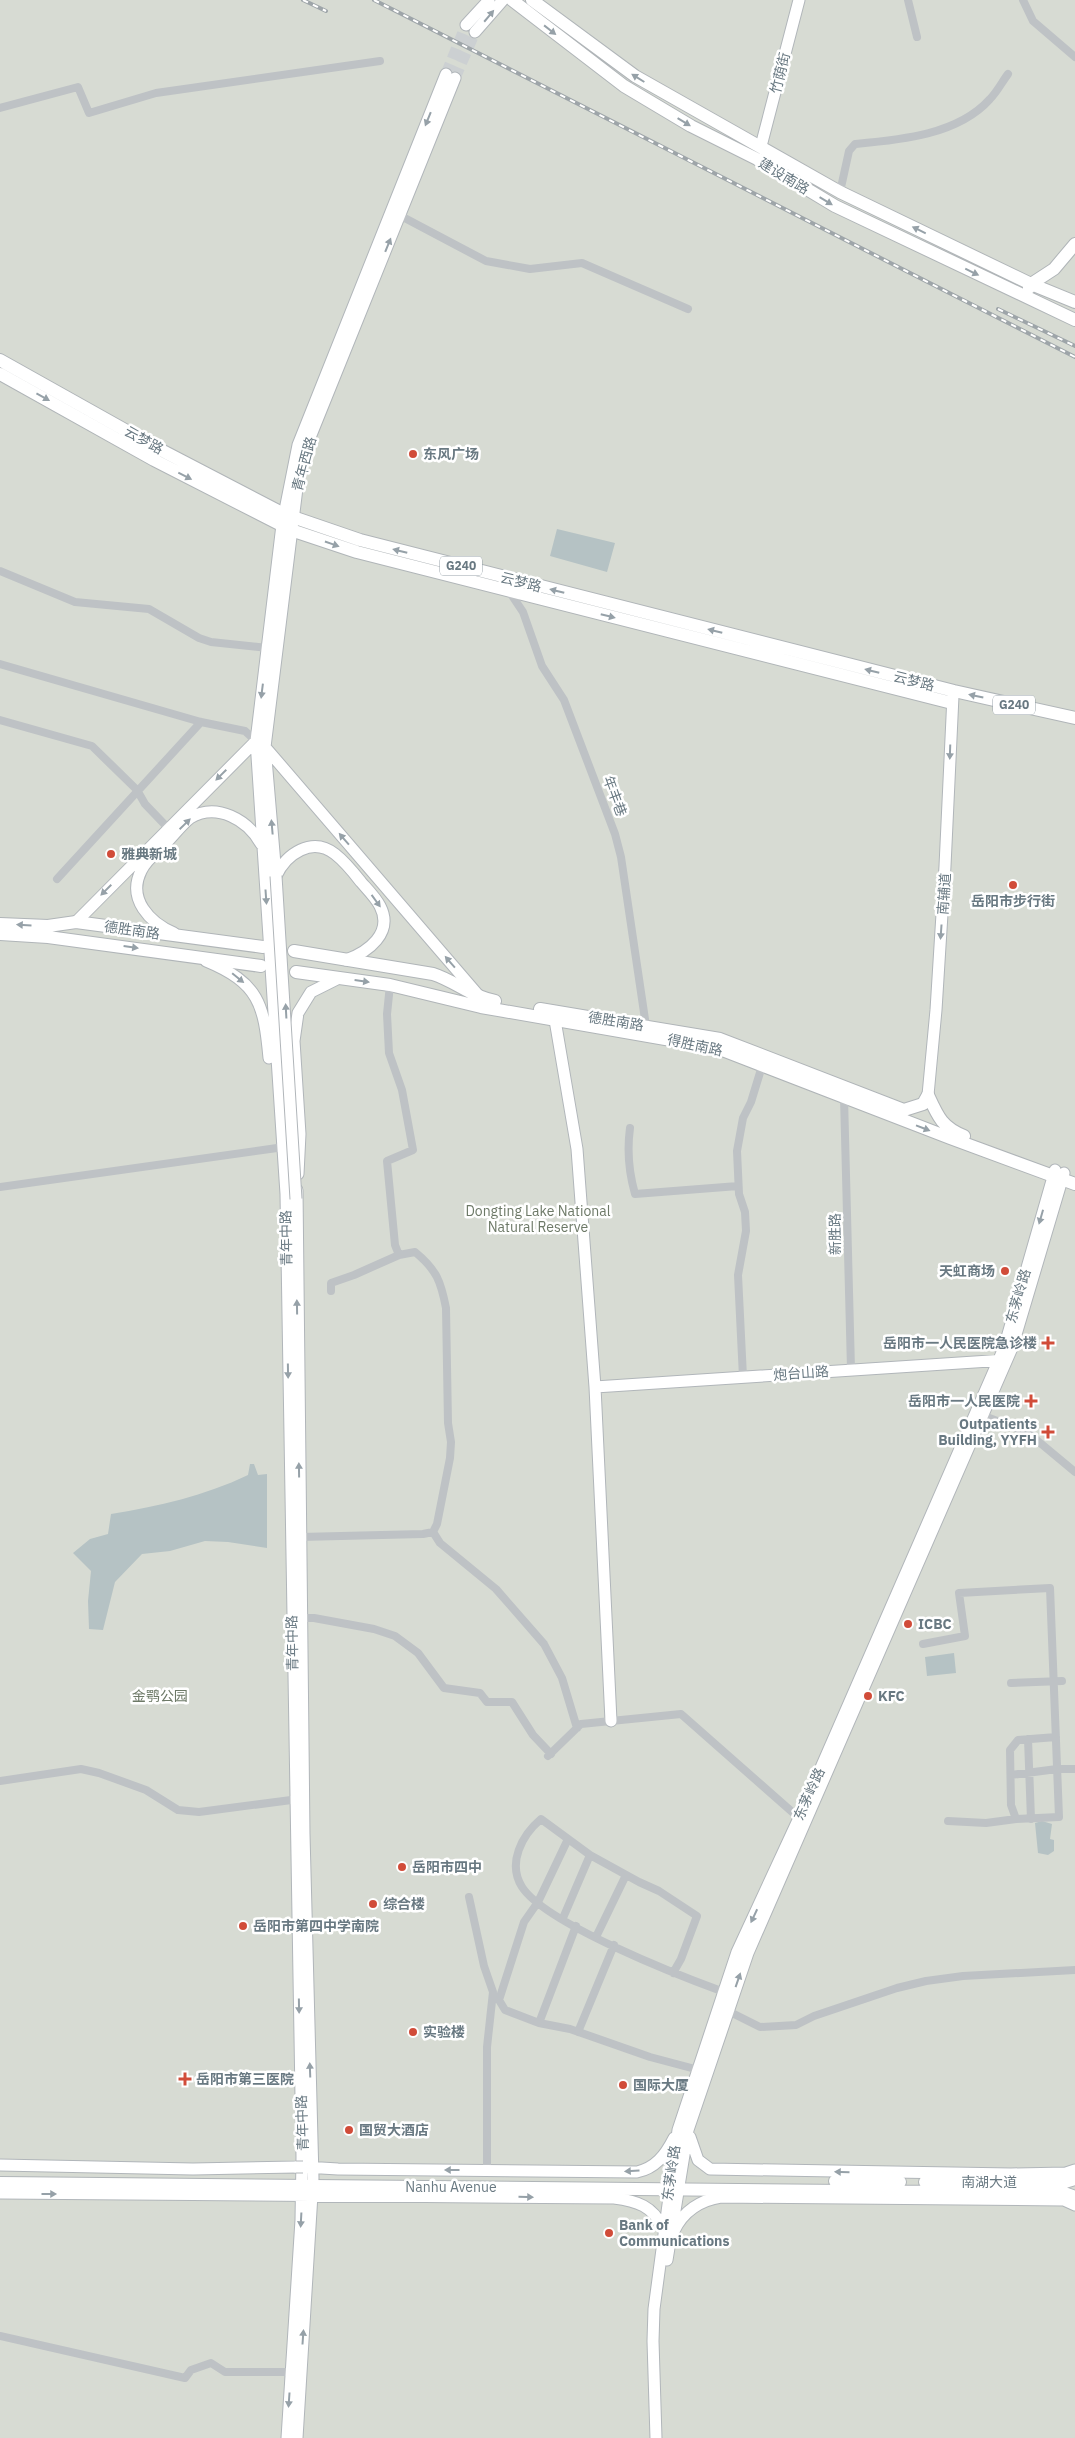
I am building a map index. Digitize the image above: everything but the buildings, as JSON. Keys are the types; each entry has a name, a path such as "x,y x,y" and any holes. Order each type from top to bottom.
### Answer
{"main road":[{"path":"489,0 471,29 502,0"},
{"name":"建设南路","path":"512,0 624,86 691,126 757,160 835,206 1075,320"},
{"name":"建设南路","path":"532,0 635,76 696,112 761,146 840,192 1031,284 1075,302"},
{"name":"竹荫街","path":"761,146 799,0"},
{"name":"青年西路","path":"263,848 260,744 268,648 298,445 450,76 400,215 309,440 287,521 260,744 276,876"},
{"path":"1024,297 1031,284 1054,269 1075,244"},
{"name":"云梦路","path":"0,360 287,521 953,697 1075,718"},
{"name":"G240","path":"0,374 154,460 356,552 509,591 953,697"},
{"name":"南辅道","path":"928,1096 936,1010 953,697"},
{"path":"76,922 168,828 260,744 482,999"},
{"path":"182,937 161,928 143,909 137,890 140,871 146,864 190,818 204,814 230,815 241,820 251,828 263,848"},
{"path":"276,876 286,859 299,849 316,847 335,854 358,878 379,904 383,912 384,925 375,944 362,954 346,960"},
{"name":"青年中路","path":"263,848 291,1196 306,2180 296,2372 297,2438"},
{"name":"青年中路","path":"276,876 291,1196 300,1537 299,1798"},
{"name":"德胜南路","path":"0,924 48,926 76,922 263,947"},
{"name":"德胜南路","path":"0,934 48,936 261,966"},
{"name":"德胜南路","path":"294,951 433,974 444,977 482,999 720,1039 904,1110 923,1104 928,1096"},
{"path":"195,956 228,970 240,979 250,988 264,1014 277,1148 291,1196"},
{"name":"得胜南路","path":"296,972 390,986 481,1007 717,1048 844,1097 1062,1175"},
{"path":"291,1196 300,1134 294,1041 298,1013 311,992 339,978"},
{"path":"555,1020 577,1149 595,1386 611,1721"},
{"name":"得胜南路","path":"928,1096 939,1120 953,1132 1062,1175 1075,1184"},
{"name":"东茅岭路","path":"683,2130 748,1953 984,1416 1003,1360 1004,1348 1062,1175"},
{"name":"炮台山路","path":"595,1386 1003,1360"},
{"name":"东茅岭路","path":"661,2438 659,2309 670,2241 675,2185 683,2130 699,2070 737,1952 799,1818 1003,1360"},
{"path":"0,2193 306,2180 338,2169 637,2172 651,2169 683,2130 698,2160 710,2169 1010,2174 1066,2173 1075,2170"},
{"path":"0,2165 203,2169 306,2180 614,2198 632,2200 645,2206 658,2216 663,2228"},
{"name":"Nanhu Avenue","path":"0,2176 675,2185 902,2186"},
{"name":"南湖大道","path":"902,2186 1065,2182 1075,2179"},
{"name":"Nanhu Avenue","path":"0,2183 306,2180"},
{"name":"东茅岭路","path":"656,2438 653,2333 663,2228 675,2185"},
{"path":"902,2186 1064,2192 1075,2197"},
{"path":"670,2241 677,2225 691,2208 708,2199 721,2197 1064,2200 1075,2205"},
{"name":"青年中路","path":"287,2438 296,2372"}],"street":[{"path":"908,0 917,37"},
{"path":"1023,0 1033,21 1075,57"},
{"path":"0,108 78,87 89,113 156,93 380,60"},
{"path":"840,192 849,152 855,144 914,137 964,121 991,98 1008,74"},
{"path":"400,215 486,261 530,269 582,263 688,309"},
{"path":"0,571 75,602 139,606 149,609 205,640 268,648"},
{"name":"年丰巷","path":"509,591 523,612 542,666 567,707 615,834 621,857 646,1026"},
{"path":"0,664 201,722 246,731 260,744"},
{"path":"0,720 92,746 137,790 145,804 168,828"},
{"path":"57,879 201,722"},
{"path":"390,986 387,1014 389,1053 402,1090 413,1150 387,1161 395,1245 399,1255"},
{"path":"743,1377 738,1275 746,1231 745,1212 738,1186 738,1151 743,1118 751,1102 762,1066"},
{"name":"新胜路","path":"844,1097 851,1369"},
{"path":"630,1128 628,1142 631,1180 635,1194 738,1186"},
{"path":"0,1187 277,1148"},
{"path":"331,1291 331,1283 399,1255 415,1252 436,1272 446,1308 450,1458 440,1514 433,1532"},
{"path":"984,1416 1027,1432 1075,1472"},
{"path":"300,1537 386,1536 433,1532"},
{"path":"433,1532 440,1543 496,1589 544,1644 562,1678 577,1728"},
{"path":"923,1644 965,1636 959,1593 1050,1588 1059,1817 986,1822 948,1821"},
{"path":"301,1618 314,1618 350,1624 395,1636 418,1653 444,1688 480,1693 487,1702 512,1702 533,1735 550,1755 580,1724 680,1714 799,1818"},
{"path":"1011,1683 1062,1681"},
{"path":"1016,1819 1012,1805 1010,1750 1018,1740 1056,1737"},
{"path":"1028,1739 1030,1819"},
{"path":"0,1781 81,1769 100,1773 146,1790 178,1810 199,1812 299,1798"},
{"path":"1010,1775 1057,1769 1075,1769"},
{"path":"673,1973 681,1959 697,1916 659,1891 590,1855 541,1819 529,1829 519,1848 516,1871 522,1887 538,1902 596,1937 673,1973 724,1992"},
{"path":"568,1839 538,1902 524,1922 499,2000 505,2010 539,2023 578,2032 650,2057 699,2070"},
{"path":"563,1918 590,1855"},
{"path":"596,1937 626,1875"},
{"path":"469,1897 484,1966 493,1992 487,2047 487,2170"},
{"path":"539,2023 576,1926"},
{"path":"578,2032 614,1945"},
{"path":"728,2011 760,2027 796,2025 814,2016 897,1988 926,1981 963,1976 1075,1970"},
{"path":"0,2336 185,2378 191,2370 211,2363 225,2372 296,2372"}],"green space":[{"name":"Dongting Lake National Natural Reserve","path":"0,0 1075,0 1075,2438 0,2438"}],"shaded area":[{"path":"557,529 615,543 607,572 550,556"},
{"path":"250,1464 254,1464 258,1475 267,1474 267,1548 228,1542 205,1541 170,1551 142,1554 115,1582 103,1630 89,1629 88,1601 91,1571 73,1553 90,1539 108,1534 111,1514 164,1504 215,1489 248,1475"},
{"path":"954,1653 956,1673 927,1676 925,1657"},
{"path":"1042,1821 1052,1824 1050,1839 1054,1840 1054,1851 1048,1855 1038,1853 1035,1823"}],"tunnel":[{"path":"446,74 466,25"},
{"path":"455,78 475,32"}],"railway":[{"path":"303,0 326,11"},
{"path":"374,0 1075,357"},
{"path":"998,309 1075,346"}],"place":[{"name":"东风广场","path":"413,454"},
{"name":"雅典新城","path":"111,854"},
{"name":"岳阳市步行街","path":"1013,885"},
{"name":"天虹商场","path":"1005,1271"},
{"name":"岳阳市一人民医院急诊楼","path":"1048,1343"},
{"name":"岳阳市一人民医院","path":"1031,1401"},
{"name":"Outpatients Building, YYFH","path":"1048,1432"},
{"name":"ICBC","path":"908,1624"},
{"name":"KFC","path":"868,1696"},
{"name":"岳阳市四中","path":"402,1867"},
{"name":"综合楼","path":"373,1904"},
{"name":"岳阳市第四中学南院","path":"243,1926"},
{"name":"实验楼","path":"413,2032"},
{"name":"岳阳市第三医院","path":"185,2079"},
{"name":"国际大厦","path":"623,2085"},
{"name":"国贸大酒店","path":"349,2130"},
{"name":"Bank of Communications","path":"609,2233"}],"park label":[{"name":"金鹗公园","path":"160,1696"}]}
